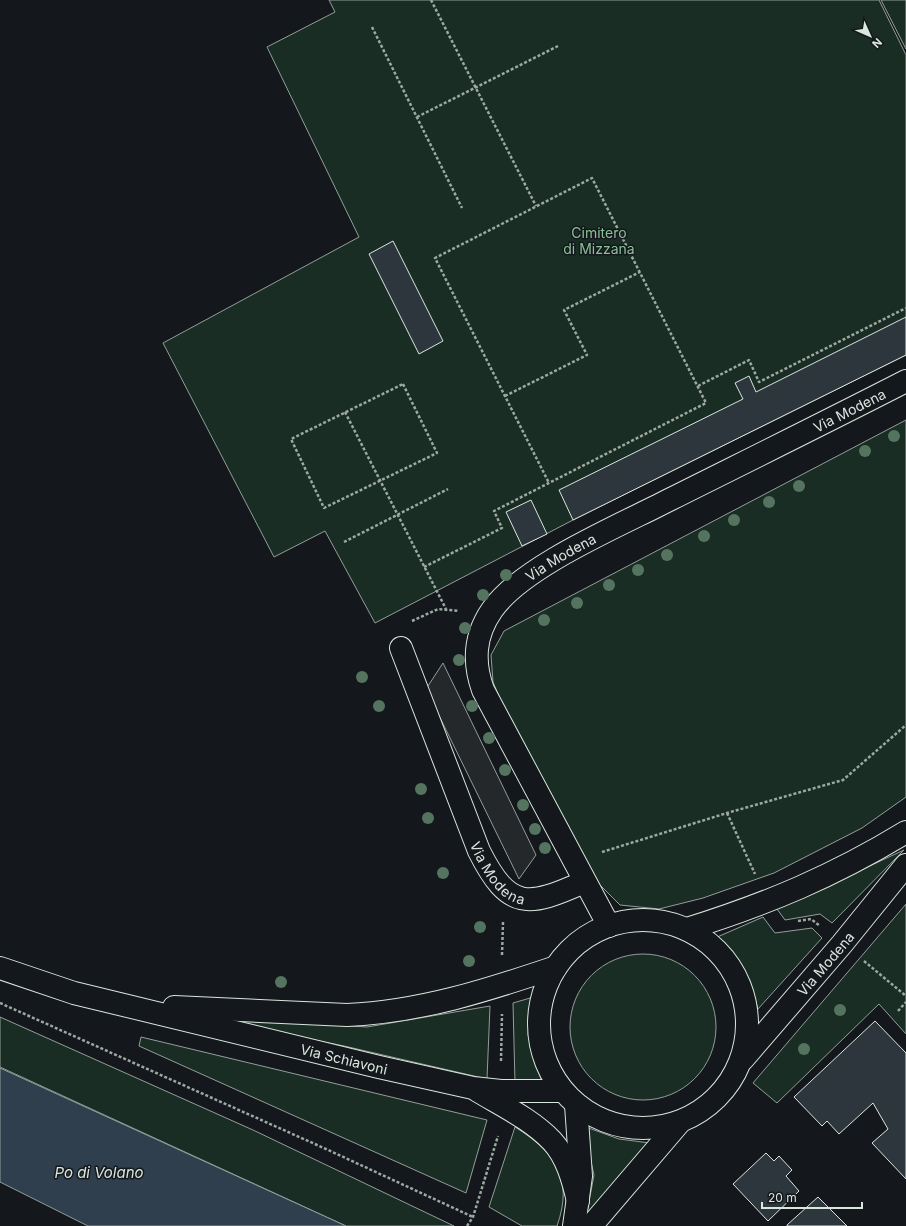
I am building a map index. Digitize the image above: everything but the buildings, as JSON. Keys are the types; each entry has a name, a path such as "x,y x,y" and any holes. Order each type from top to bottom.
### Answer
{"main road":[{"name":"Via Modena","path":"609,926 580,874 477,674 476,654 478,640 492,610 513,588 545,566 585,543 906,381"},
{"name":"Via Modena","path":"401,648 479,851 489,872 502,887 512,895 531,900 546,898 580,874"},
{"path":"687,929 768,902 803,887 840,870 906,832"},
{"name":"Via Modena","path":"742,1060 842,944 906,865"},
{"name":"Via Modena","path":"646,920 664,922 687,929 705,940 718,951 731,967 739,981 745,1001 747,1017 746,1042 742,1060 733,1078 718,1098 699,1113 679,1122 650,1129 627,1128 609,1124 590,1115 569,1098 553,1079 545,1062 539,1031 539,1015 542,999 556,967 577,943 592,933 609,926 625,922 646,920"},
{"name":"Via Schiavoni","path":"129,1005 347,1015 375,1014 463,997 556,967"},
{"name":"Via Schiavoni","path":"0,968 74,993 129,1005 379,1067 473,1088 569,1098"},
{"name":"Via Modena","path":"473,1088 532,1124 553,1142 568,1168 578,1201"},
{"name":"Via Modena","path":"569,1098 581,1176 574,1226"},
{"name":"Via Modena","path":"591,1226 679,1122"}],"path":[{"path":"431,0 536,206"},
{"path":"372,27 462,208"},
{"path":"417,117 558,46"},
{"path":"424,567 502,528 494,511 549,483 706,403 592,178 435,258 549,483"},
{"path":"506,396 587,355 564,310 640,272"},
{"path":"698,386 749,360 760,382 906,308"},
{"path":"403,384 437,453 324,508 291,439 345,412 403,384"},
{"path":"345,412 446,609"},
{"path":"344,542 448,489"},
{"path":"401,648 401,632 405,626 431,612 446,609 463,612 488,620"},
{"path":"580,874 588,856 727,813 843,780 906,724"},
{"path":"503,923 531,900"},
{"path":"898,1011 906,1002"},
{"path":"0,1003 312,1142 473,1217 468,1226"}],"green space":[{"name":"Cimitero di Mizzana","path":"329,0 879,0 906,55 906,355 573,520 375,623 325,531 274,557 163,343 359,237 267,47 335,12"},
{"path":"881,0 906,0 906,49"},
{"path":"906,420 906,797 862,828 774,873 703,898 659,909 620,905 594,879 506,713 493,682 491,655 504,631"},
{"path":"904,850 832,923 820,914 785,920 777,909"},
{"path":"906,904 906,1034 879,1004 777,1103 753,1083"},
{"path":"763,917 775,933 812,928 822,938 758,1009 750,981 730,949 715,938"},
{"path":"636,954 650,954 678,962 690,970 700,980 711,999 715,1013 715,1041 708,1062 700,1074 690,1084 671,1095 650,1100 636,1100 608,1092 596,1084 586,1074 575,1055 570,1034 570,1020 578,992 586,980 596,970 615,959"},
{"path":"537,996 528,1034 548,1089 515,1083 513,1003"},
{"path":"490,1006 487,1079 344,1046 194,1016 367,1027"},
{"path":"0,1017 253,1130 454,1226 346,1226 0,1067"},
{"path":"141,1037 487,1120 466,1193 139,1046"},
{"path":"583,1126 619,1139 650,1143 585,1223 594,1175"},
{"path":"515,1127 541,1146 557,1168 562,1180 563,1194 562,1209 557,1226 522,1226 489,1207"}],"shaded area":[{"path":"443,663 536,855 519,879 426,689"}],"water":[{"name":"Po di Volano","path":"0,1068 346,1226 88,1226 0,1182"}]}
